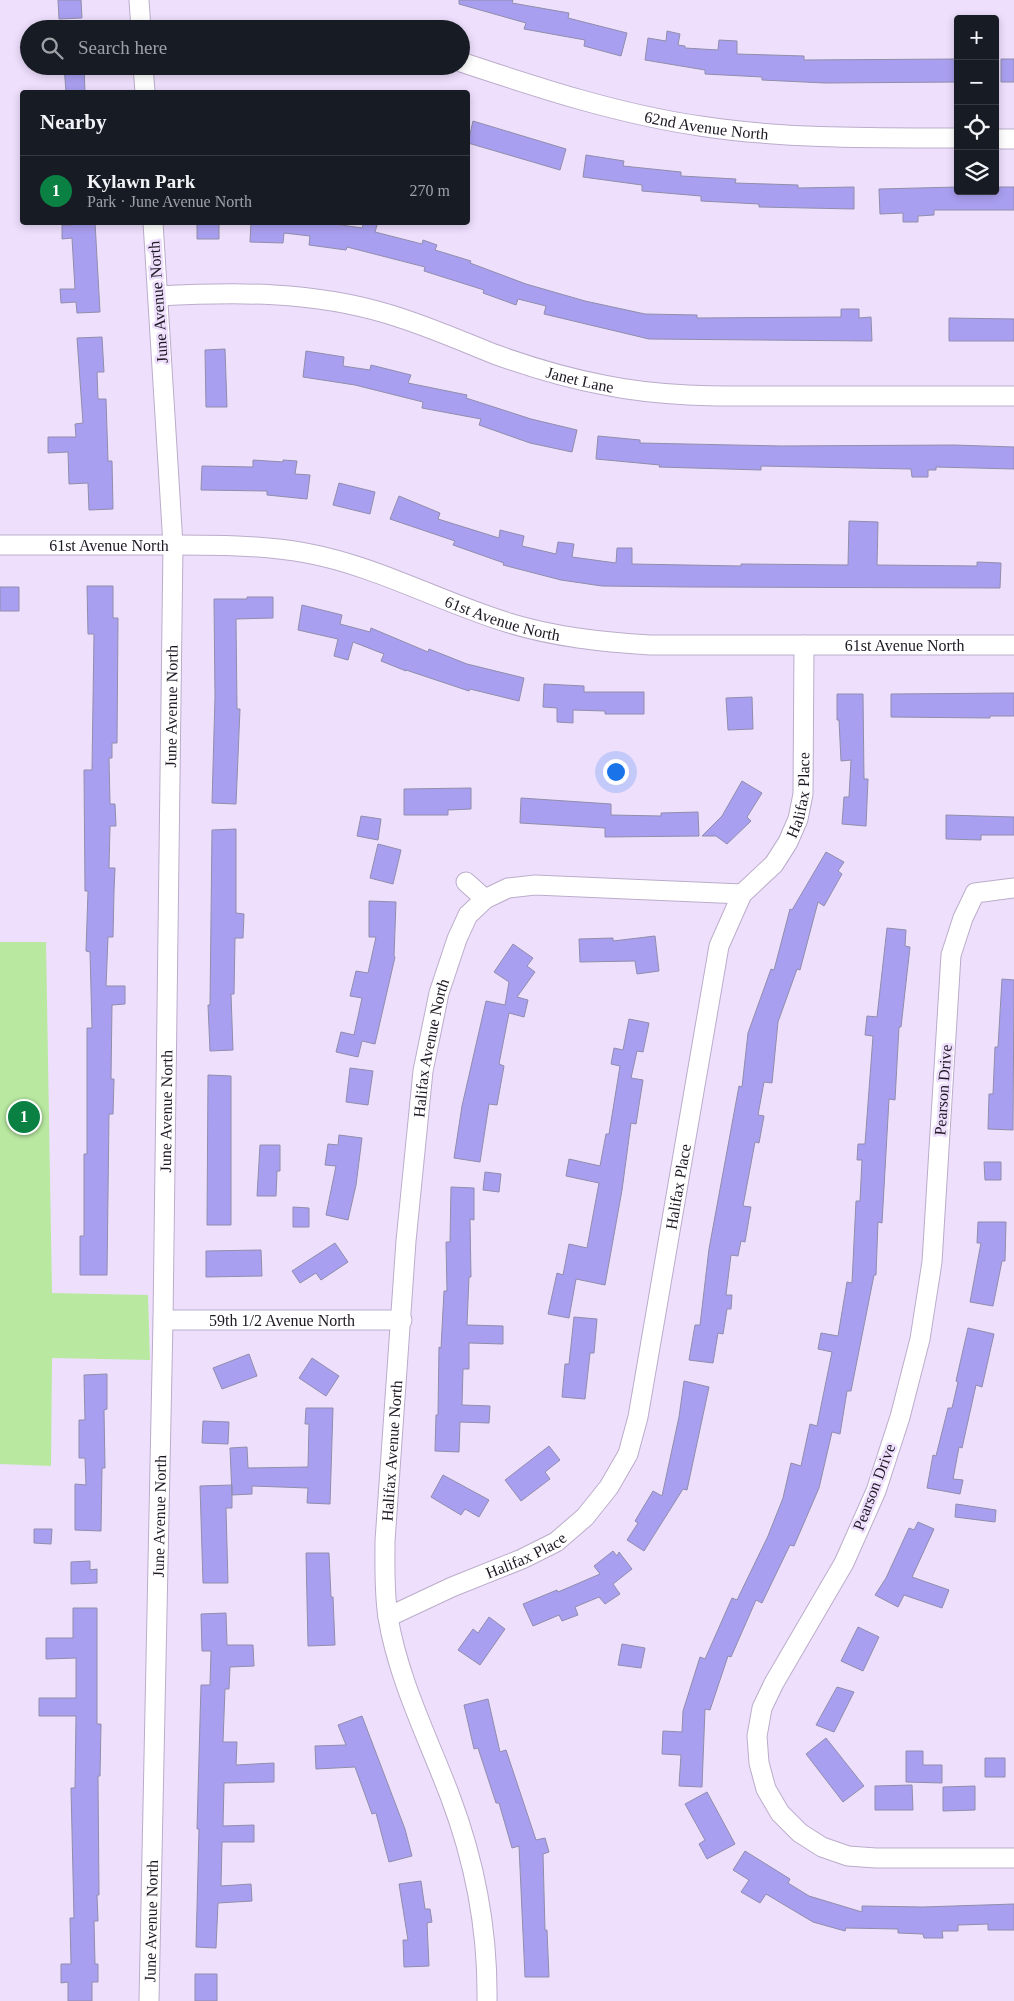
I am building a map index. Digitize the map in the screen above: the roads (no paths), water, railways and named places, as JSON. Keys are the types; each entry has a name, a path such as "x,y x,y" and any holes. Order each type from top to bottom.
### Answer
{"street":[{"path":"139,0 140,20"},
{"name":"62nd Avenue North","path":"470,65 548,91 623,111 699,126 775,135 851,138 954,138"},
{"path":"144,75 145,90"},
{"path":"999,139 1014,139"},
{"name":"June Avenue North","path":"149,2001 163,1320 173,544 153,225"},
{"name":"Janet Lane","path":"158,296 260,293 324,299 387,313 548,372 604,385 661,393 719,396 1014,396"},
{"name":"61st Avenue North","path":"0,544 259,546 315,555 352,564 509,623 573,638 602,642 650,645 1014,645"},
{"name":"Halifax Place","path":"388,1618 452,1587 522,1559 556,1542 585,1517 609,1487 628,1454 638,1417 719,946 742,894 774,864 788,842 798,819 803,794 804,645"},
{"path":"466,882 485,899"},
{"name":"Halifax Avenue North","path":"487,2001 483,1922 470,1859 451,1798 406,1685 388,1618 385,1591 385,1541 402,1320 406,1241 423,1071 439,994 457,939 468,915 485,899 508,888 535,885 742,894"},
{"name":"Pearson Drive","path":"1014,888 975,893 963,918 952,955 932,1262 920,1339 903,1407 876,1491 844,1562 774,1683 762,1708 757,1736 758,1763 766,1789 780,1813 800,1832 822,1848 848,1856 876,1858 1014,1858"},
{"name":"59th 1/2 Avenue North","path":"163,1320 402,1320"}],"place":[{"name":"Kylawn Park","path":"24,1117"}]}
